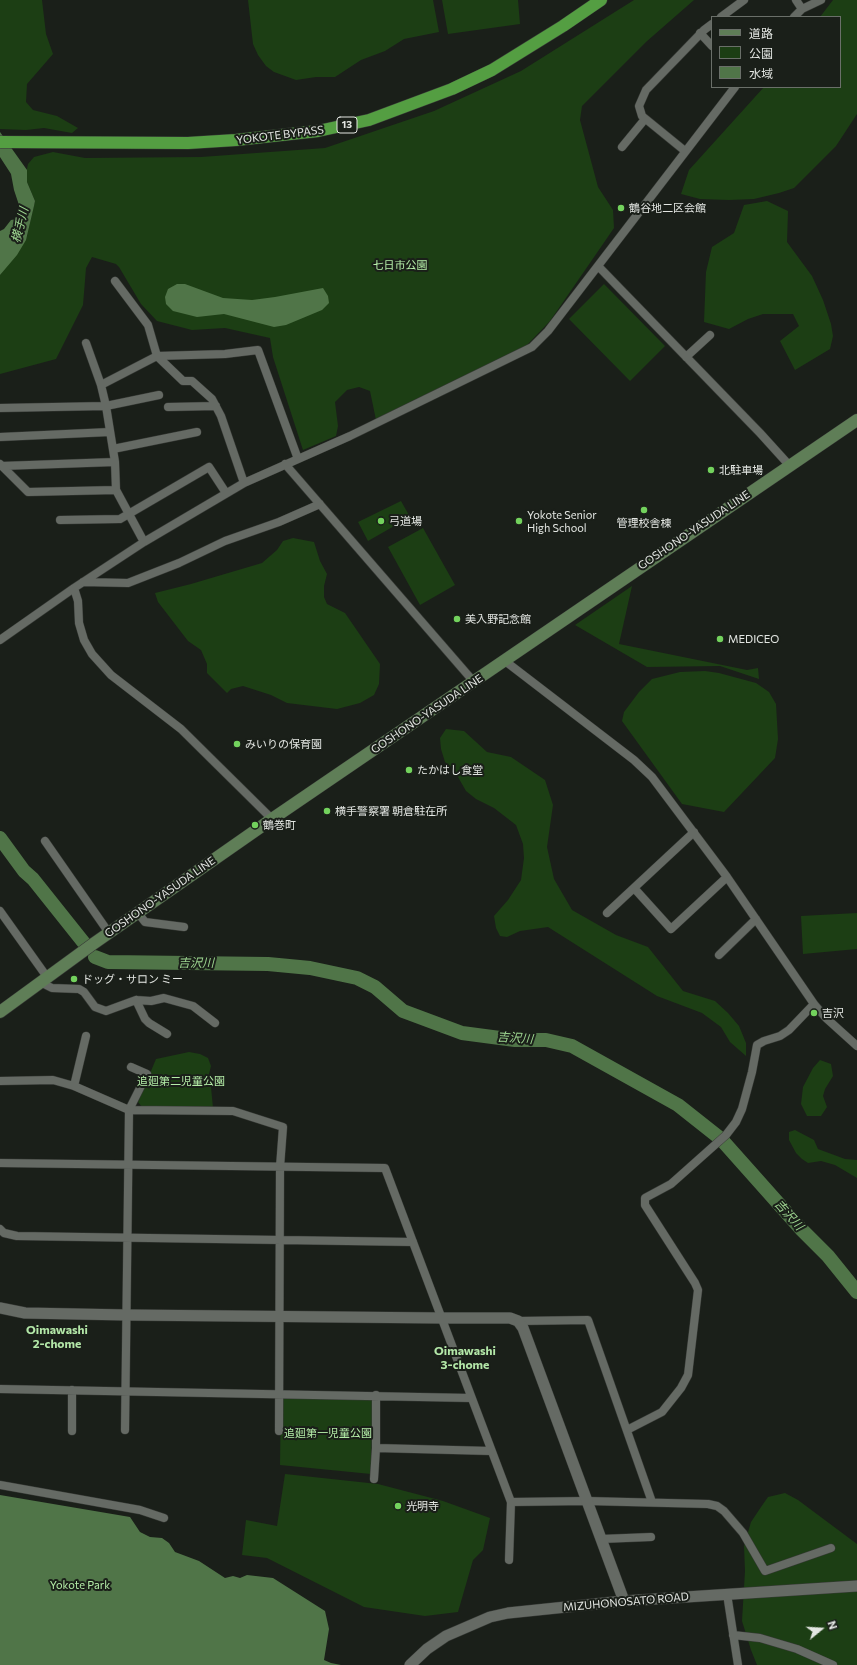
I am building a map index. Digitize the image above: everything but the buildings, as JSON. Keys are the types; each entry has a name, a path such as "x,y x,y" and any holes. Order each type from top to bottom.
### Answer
{"highway":[{"name":"YOKOTE BYPASS","path":"0,142 188,143 236,140 318,131 369,120 452,90 492,70 564,26 601,0"}],"main road":[{"name":"GOSHONO-YASUDA LINE","path":"0,1012 65,964 272,820 789,465 857,420"}],"street":[{"path":"722,16 744,0"},
{"path":"796,0 802,9"},
{"path":"795,16 802,9 821,0"},
{"path":"685,151 642,116 638,106 646,90 700,33 711,25"},
{"path":"700,33 711,45"},
{"path":"0,640 74,588 144,542 244,483 298,459 532,347 548,331 734,88"},
{"path":"622,147 645,118"},
{"path":"598,266 789,465"},
{"path":"115,280 148,325 157,356 183,381 192,382 212,399 221,416 244,483"},
{"path":"686,357 710,335"},
{"path":"86,343 101,385 106,406 115,462 116,490 144,542"},
{"path":"101,385 157,356 225,354 258,350 298,459"},
{"path":"0,408 106,406 159,395"},
{"path":"168,407 216,406"},
{"path":"0,437 110,432"},
{"path":"113,449 197,432"},
{"path":"0,465 115,462"},
{"path":"285,464 474,682"},
{"path":"0,465 28,492 116,490"},
{"path":"60,520 120,519 209,467 226,493"},
{"path":"83,582 128,584 179,563 225,541 278,522 320,504"},
{"path":"74,588 78,601 80,623 84,640 92,654 111,675 181,729 272,820"},
{"path":"505,661 634,760 652,777 727,877 814,1004 826,1018 857,1046"},
{"path":"607,913 694,832"},
{"path":"45,841 109,933"},
{"path":"634,888 671,928 727,877"},
{"path":"0,911 44,980 52,988 79,988 84,992 95,1007 106,1011 136,1000 151,1001 164,998 193,1006 215,1022"},
{"path":"138,913 145,922 184,927"},
{"path":"719,955 756,920"},
{"path":"136,1000 145,1019 167,1034"},
{"path":"627,1430 662,1412 681,1388 688,1375 698,1290 645,1205 645,1198 671,1184 726,1135 736,1122 742,1109 752,1072 757,1045 780,1036 789,1030 814,1004"},
{"path":"74,1086 86,1036"},
{"path":"125,1430 127,1238 130,1165 129,1110 147,1074 131,1067"},
{"path":"0,1081 53,1080 74,1086 129,1110 233,1111 283,1127 280,1167 279,1431"},
{"path":"0,1163 385,1168 511,1502 509,1560"},
{"path":"0,1229 4,1233 16,1236 413,1242"},
{"path":"0,1308 25,1312 127,1315 510,1318 518,1321 588,1320 652,1502"},
{"path":"518,1321 523,1328 624,1601"},
{"path":"0,1389 279,1393 471,1398"},
{"path":"72,1390 72,1431"},
{"path":"374,1478 376,1448 376,1395"},
{"path":"376,1448 491,1451"},
{"path":"0,1485 140,1510 164,1518"},
{"path":"511,1502 652,1502 708,1504 717,1506 724,1511 743,1533 766,1571 831,1548"},
{"path":"601,1539 651,1537"},
{"name":"MIZUHONOSATO ROAD","path":"410,1665 427,1649 446,1636 490,1617 508,1613 624,1601 857,1586"},
{"path":"727,1594 738,1665"},
{"path":"733,1635 760,1638 797,1649 833,1665"}],"green space":[{"path":"0,0 42,0 46,34 53,54 27,84 26,102 33,110 57,116 78,128 72,133 44,128 26,130 0,129"},
{"path":"248,0 433,0 439,32 404,39 385,51 361,60 335,77 316,77 296,80 274,72 266,66 258,55 253,44"},
{"path":"442,0 518,0 520,24 448,34"},
{"name":"七日市公園","path":"634,0 694,0 646,42 582,106 580,120 598,187 613,210 614,228 550,321 528,344 511,355 376,420 370,391 359,387 347,390 335,402 338,426 336,436 303,450 273,357 270,338 225,328 192,330 157,321 141,304 116,264 92,257 86,268 83,305 56,359 0,374 0,275 27,236 35,201 27,182 26,173 28,164 34,157 53,152 85,158 201,157 325,148 434,111 521,71"},
{"path":"833,0 857,0 857,114 836,146 794,188 779,193 754,199 729,200 700,199 681,194 689,170 763,88 841,88 841,16 821,16"},
{"path":"767,201 788,211 787,242 812,276 823,300 831,324 833,336 830,349 795,370 780,341 799,326 793,314 763,314 748,319 729,329 704,322 706,272 712,247 734,233 744,205"},
{"path":"604,284 665,346 630,381 569,319"},
{"name":"弓道場","path":"401,501 410,517 368,541 358,522"},
{"path":"423,528 455,585 420,605 388,547"},
{"path":"293,538 314,542 320,561 327,574 324,586 324,597 327,604 345,613 380,664 379,684 374,695 360,703 337,709 287,703 271,695 243,686 231,689 227,693 207,673 207,664 201,650 188,641 158,602 155,593 262,563 277,550 283,541"},
{"path":"632,586 619,644 747,670 758,668 759,679 720,666 647,667 575,625"},
{"path":"705,671 719,673 756,683 769,692 776,704 778,739 775,758 724,812 682,804 622,721 624,712 639,692 652,679 680,672"},
{"path":"446,729 464,731 487,752 511,757 545,780 553,805 547,847 554,879 572,910 616,935 648,947 683,991 715,1001 739,1026 746,1043 746,1056 730,1042 721,1027 702,1013 657,996 548,927 520,931 507,937 500,936 496,928 494,916 508,900 521,880 524,858 523,844 516,825 494,808 476,799 466,791 454,770 445,762 441,749 440,738"},
{"path":"857,913 857,949 803,954 801,916"},
{"name":"追廻第二児童公園","path":"189,1052 200,1054 208,1058 211,1066 208,1078 211,1087 213,1108 142,1107 138,1102 156,1059"},
{"path":"820,1060 831,1064 833,1076 825,1089 823,1096 827,1107 821,1116 807,1116 801,1104 803,1087 813,1068"},
{"path":"795,1130 814,1140 818,1149 845,1159 857,1160 857,1178 835,1165 821,1161 808,1163 802,1159 796,1153 789,1140 789,1132"},
{"name":"追廻第一児童公園","path":"281,1395 373,1398 371,1474 280,1465"},
{"path":"285,1474 378,1484 443,1501 490,1518 483,1550 473,1560 458,1612 425,1616 364,1607 267,1558 242,1555 246,1520 277,1526"},
{"path":"785,1493 798,1500 857,1544 857,1665 757,1665 742,1621 745,1571 744,1546 751,1522 768,1497"}],"water":[{"name":"横手川","path":"0,132 27,170 27,182 35,201 26,240 17,255 0,275 0,231 4,229 11,220 20,217 20,208 11,174 0,157"},
{"path":"177,284 185,284 223,298 252,300 323,288 328,296 329,303 322,310 286,325 274,327 224,314 197,317 173,311 166,304 165,297 168,289"},
{"name":"Yokote Park","path":"0,1495 130,1517 140,1532 150,1537 162,1538 169,1543 175,1552 199,1561 225,1578 233,1576 240,1578 247,1575 273,1578 325,1611 329,1629 324,1660 341,1665 0,1665"}],"waterway":[{"name":"吉沢川","path":"0,838 24,871 33,879 88,948"},
{"name":"吉沢川","path":"95,957 108,962 268,964 310,968 357,978 375,987 403,1011 462,1033 515,1040 546,1040 572,1046 678,1105 721,1139 802,1230 828,1256 857,1292"}],"place":[{"name":"鶴谷地二区会館","path":"621,208"},
{"name":"北駐車場","path":"711,470"},
{"name":"管理校舎棟","path":"644,510"},
{"name":"弓道場","path":"381,521"},
{"name":"Yokote Senior High School","path":"519,521"},
{"name":"美入野記念館","path":"457,619"},
{"name":"MEDICEO","path":"720,639"},
{"name":"みいりの保育園","path":"237,744"},
{"name":"たかはし食堂","path":"409,770"},
{"name":"横手警察署 朝倉駐在所","path":"327,811"},
{"name":"鶴巻町","path":"255,825"},
{"name":"ドッグ・サロン ミー","path":"74,979"},
{"name":"吉沢","path":"814,1013"},
{"name":"光明寺","path":"398,1506"}],"district":[{"name":"Oimawashi 2-chome","path":"57,1337"},
{"name":"Oimawashi 3-chome","path":"465,1358"}]}
